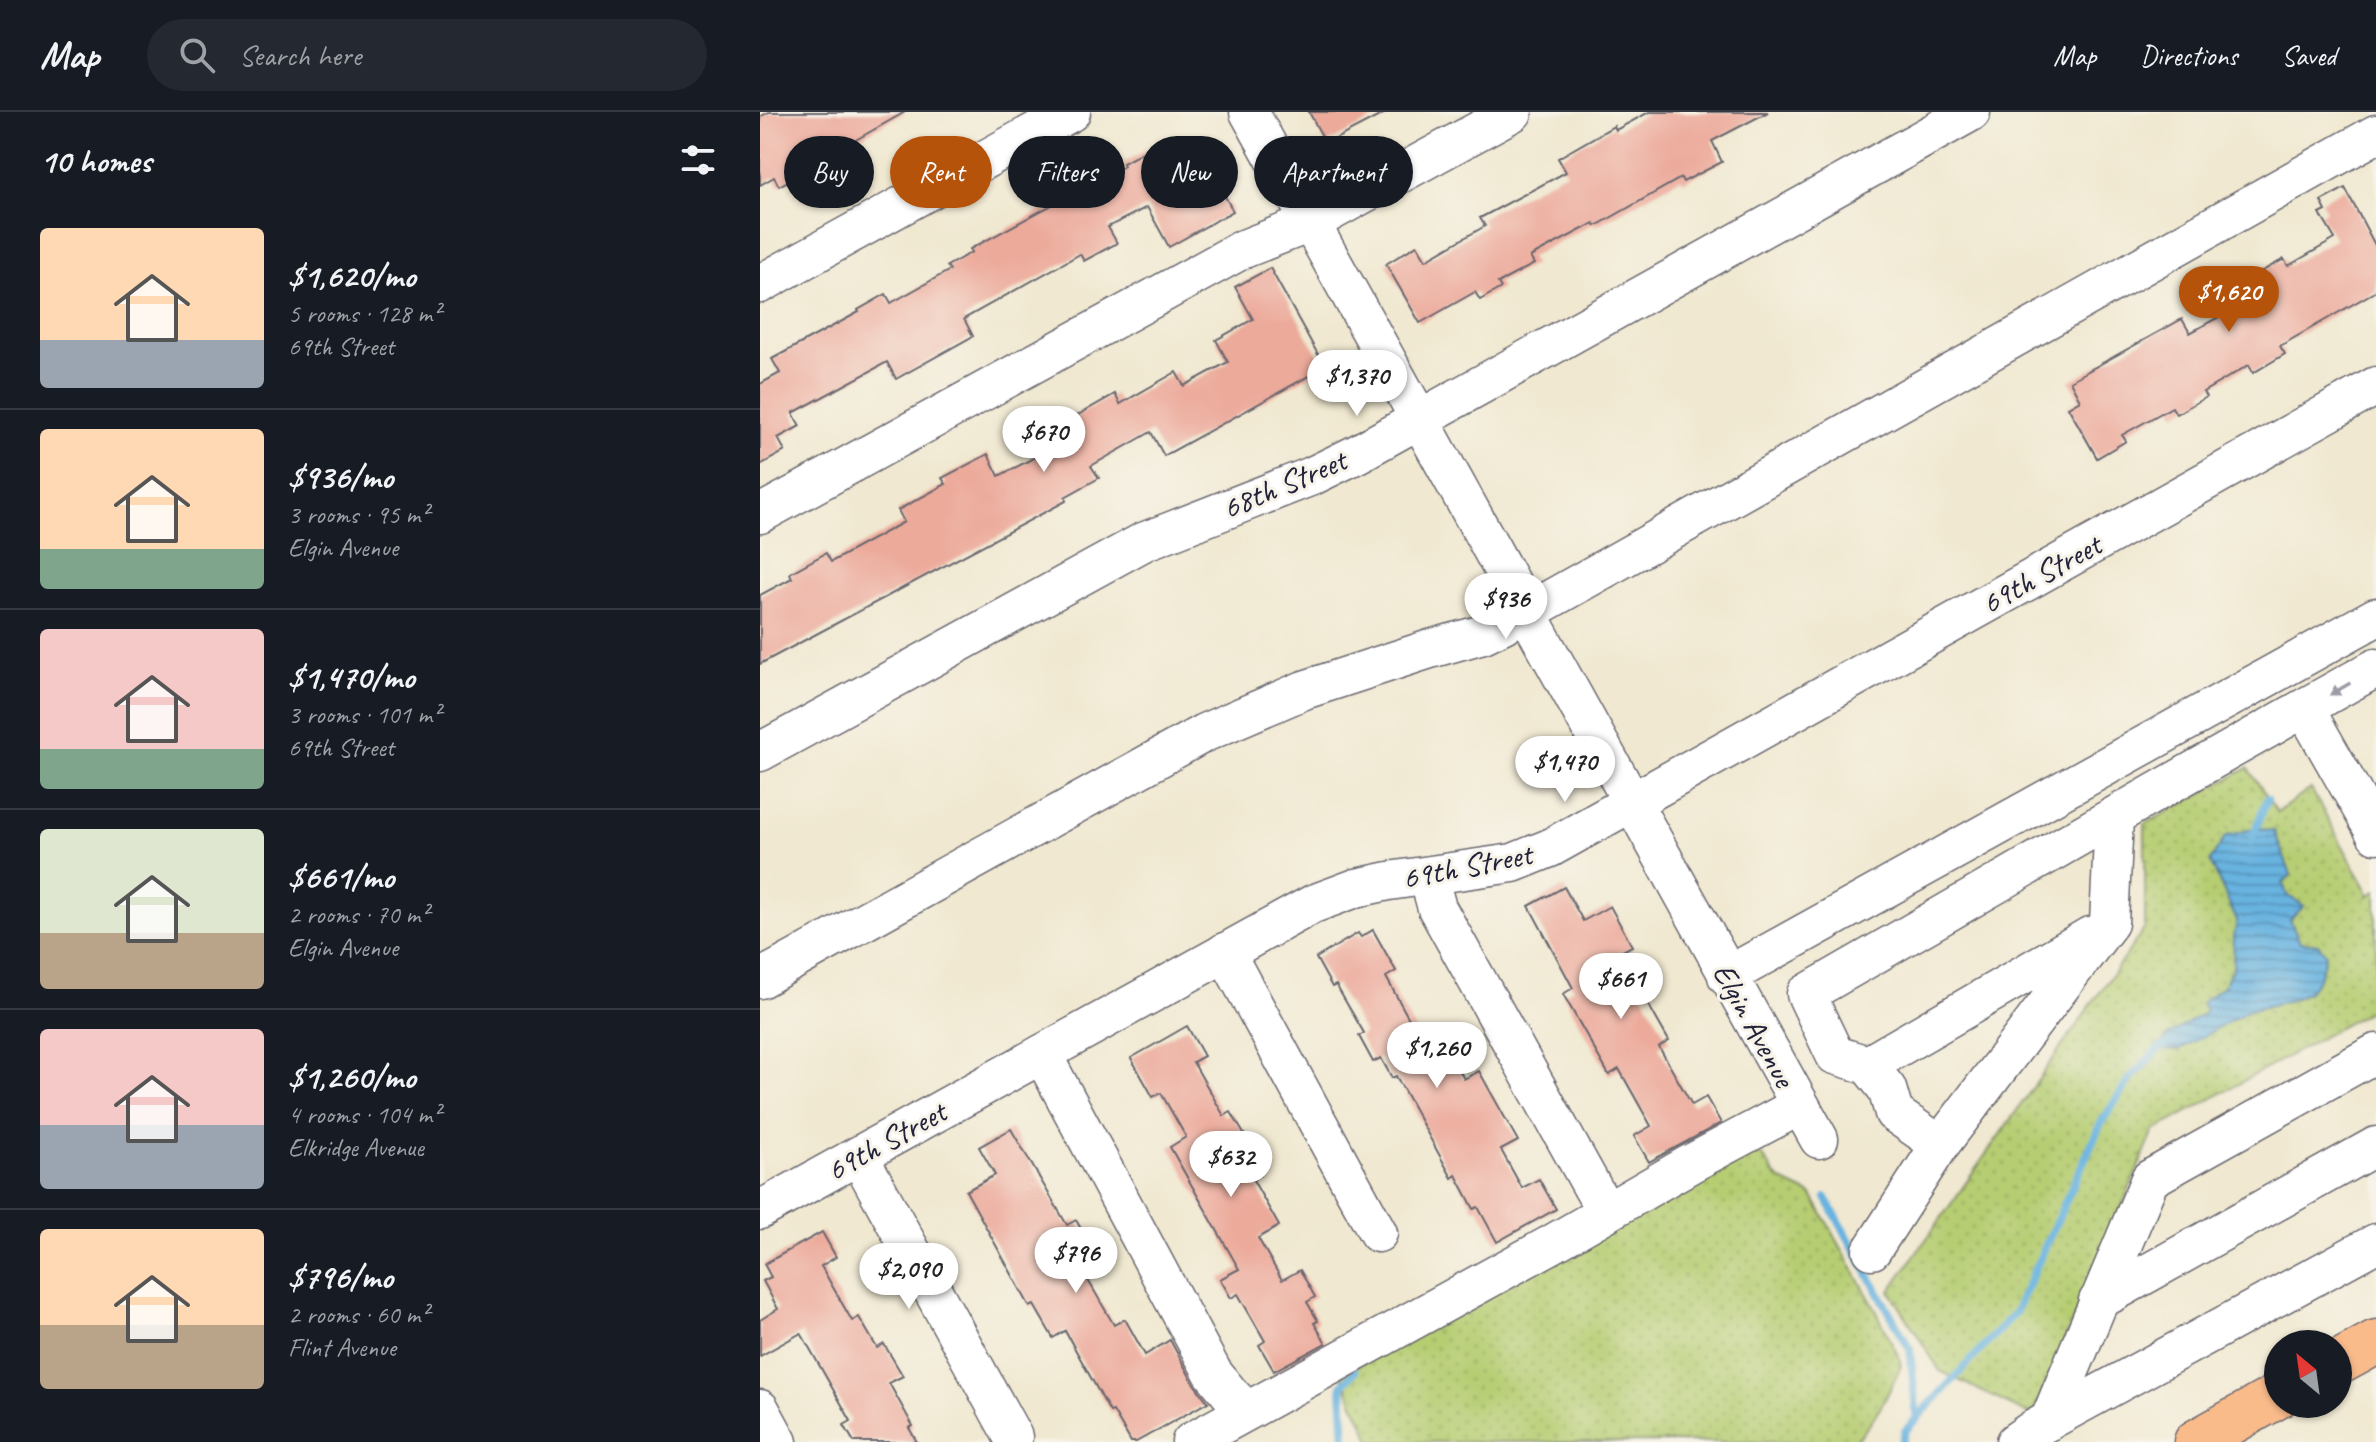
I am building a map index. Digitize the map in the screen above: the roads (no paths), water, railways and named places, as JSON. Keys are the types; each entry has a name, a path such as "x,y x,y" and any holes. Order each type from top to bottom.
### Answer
{"main road":[{"path":"2352,1355 2376,1342"},
{"path":"2196,1442 2264,1404"}],"street":[{"path":"760,284 1071,112"},
{"name":"Elgin Avenue","path":"1249,112 1819,1139"},
{"path":"760,514 1241,250 1310,223 1513,112"},
{"name":"68th Street","path":"760,752 1102,562 1143,542 1312,476 1418,420 1971,112"},
{"path":"760,979 1204,733 1304,690 1483,634 1526,613 2376,134"},
{"name":"69th Street","path":"760,1210 1313,904 1389,881 1513,863 1550,848 2376,386"},
{"path":"1727,976 2376,617"},
{"path":"1753,1023 2376,668"},
{"path":"2305,709 2375,834"},
{"path":"1872,1250 1940,1145 2109,923 2114,818"},
{"path":"1428,876 1437,908 1606,1212"},
{"path":"1868,1065 2106,927"},
{"path":"1225,952 1378,1233"},
{"path":"1806,994 1835,1055 1868,1065 1887,1089 1894,1113 1940,1145"},
{"path":"2049,1421 2150,1179 2376,1053"},
{"path":"1042,1054 1213,1373 1247,1411"},
{"path":"1191,1442 1799,1106"},
{"path":"2098,1301 2376,1146"},
{"path":"859,1156 1013,1437"},
{"path":"2015,1442 2376,1243"},
{"path":"760,1409 778,1442"}],"water":[{"path":"2256,828 2274,831 2291,875 2283,883 2287,895 2304,906 2290,920 2300,942 2318,944 2326,954 2319,978 2308,992 2291,1000 2248,1011 2179,1050 2158,1049 2169,1035 2206,1012 2201,1003 2224,985 2233,967 2237,921 2210,861 2226,836"}],"waterway":[{"path":"2253,836 2267,799"},
{"path":"1902,1442 1905,1431 2015,1313 2101,1123 2130,1079 2158,1049 2166,1045"},
{"path":"1826,1198 1910,1349 1917,1419"},
{"path":"1345,1442 1342,1386 1355,1371"}]}
